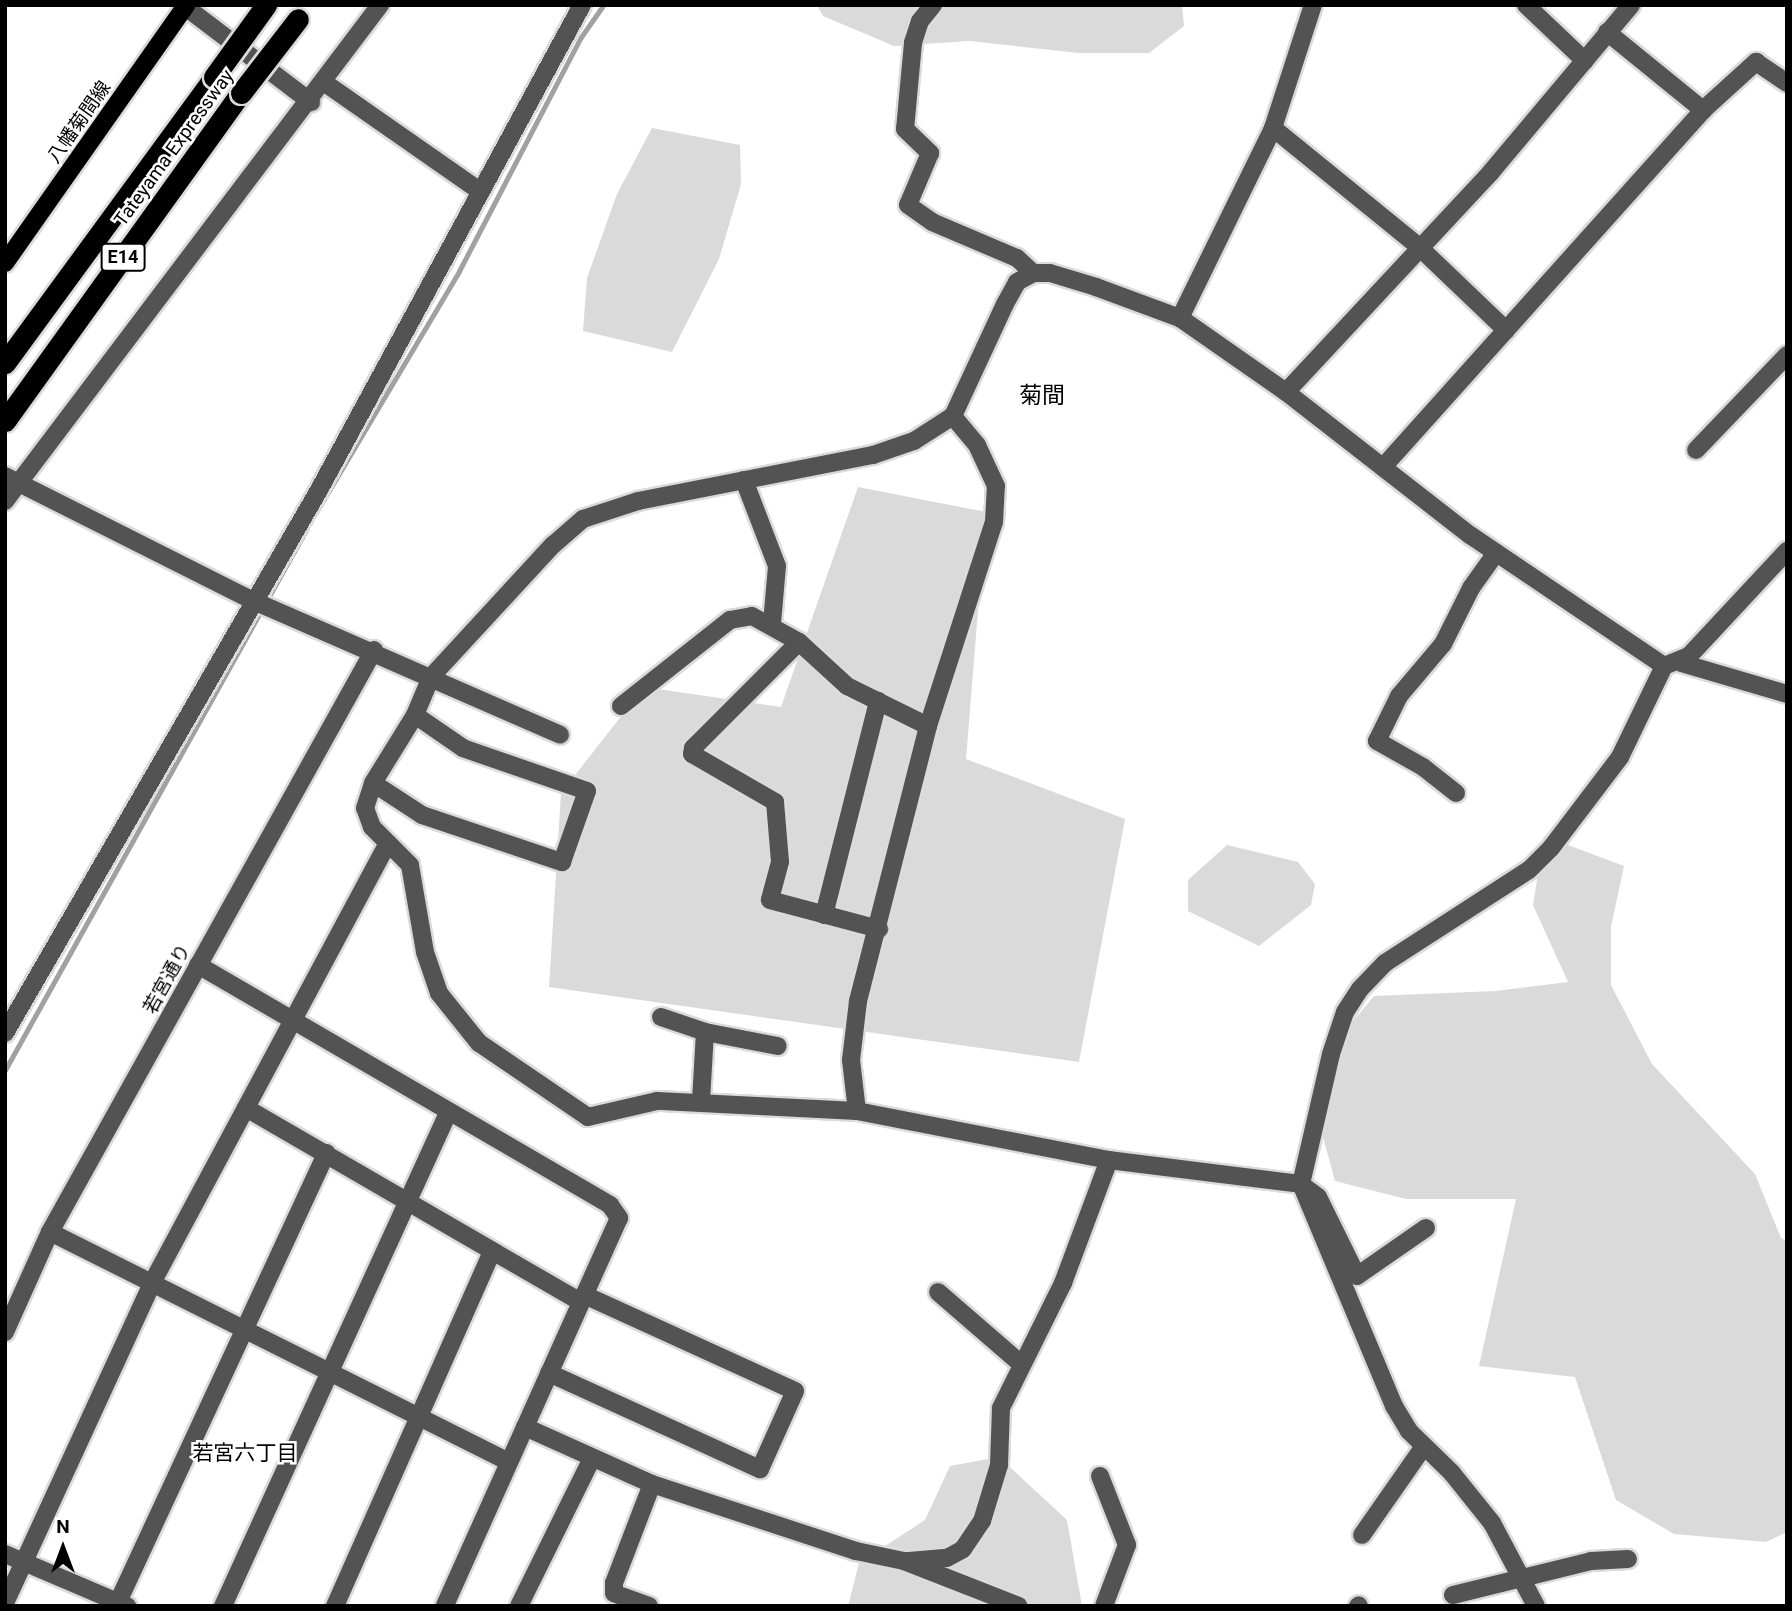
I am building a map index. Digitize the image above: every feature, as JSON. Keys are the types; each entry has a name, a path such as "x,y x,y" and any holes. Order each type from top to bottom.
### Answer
{"highway":[{"name":"Tateyama Expressway","path":"5,363 266,5"},
{"name":"Tateyama Expressway","path":"5,421 303,12"}],"main road":[{"name":"八幡菊間線","path":"7,258 185,6"}],"street":[{"path":"5,501 12,479 326,83 380,5"},
{"path":"5,1033 254,601 582,5"},
{"path":"933,5 919,20 913,43 905,129 930,153 908,205 932,222 1017,258 1033,273"},
{"path":"1180,318 1273,128 1312,5"},
{"path":"1526,5 1584,61"},
{"path":"1286,392 1418,246 1491,172 1631,5"},
{"path":"185,6 311,102"},
{"path":"1607,32 1703,110"},
{"path":"1383,467 1703,110 1756,62 1787,83"},
{"path":"326,83 481,192"},
{"path":"1273,128 1418,246 1506,330"},
{"path":"1426,1228 1357,1276 1318,1197 1301,1184 1109,1160 857,1111 701,1101 657,1101 587,1116 479,1043 439,993 425,952 410,865 372,827 365,808 373,783 415,715 431,677 553,545 583,519 638,501 873,454 914,441 953,416 1004,304 1017,282 1033,273 1050,273 1096,287 1180,318 1286,392 1496,553 1672,665 1787,694"},
{"path":"1696,450 1787,355"},
{"path":"857,1111 851,1059 858,1001 929,726 994,522 996,486 977,445 953,416"},
{"path":"12,479 254,601 374,650 560,735"},
{"path":"744,480 777,566 772,623"},
{"path":"1536,1606 1492,1523 1424,1446 1394,1406 1301,1184 1331,1054 1345,1012 1360,989 1385,963 1530,870 1551,848 1620,757 1672,665 1787,551"},
{"path":"1455,793 1423,767 1377,741 1399,696 1443,644 1471,588 1496,553"},
{"path":"621,706 730,620 752,616 772,623 799,642 847,686 929,726"},
{"path":"799,642 693,748 692,754 775,802 779,862 770,900 878,929"},
{"name":"若宮通り","path":"5,1332 13,1295 374,650"},
{"path":"824,915 878,701"},
{"path":"373,783 422,815 562,862 587,790 463,748 415,715"},
{"path":"5,1603 152,1283 388,843"},
{"path":"198,965 294,1018 448,1113 610,1205 618,1218 445,1606"},
{"path":"661,1017 705,1032 778,1046"},
{"path":"701,1101 705,1032"},
{"path":"246,1108 408,1200 492,1252 583,1298 795,1391 760,1469 750,1468 549,1373"},
{"path":"223,1606 448,1113"},
{"path":"5,1554 122,1604 244,1329 326,1153"},
{"path":"904,1561 947,1558 963,1549 982,1521 999,1465 1001,1408 1063,1283 1109,1160"},
{"path":"50,1232 509,1462"},
{"path":"335,1606 492,1252"},
{"path":"939,1292 1021,1364"},
{"path":"525,1427 652,1484 856,1551 904,1561 1019,1606"},
{"path":"1362,1535 1424,1446"},
{"path":"519,1606 592,1458"},
{"path":"1100,1476 1127,1545 1104,1606"},
{"path":"606,1606 652,1484"},
{"path":"1453,1595 1591,1561 1628,1559"},
{"path":"614,1588 614,1593 646,1605"}],"shaded area":[{"path":"817,5 1182,5 1184,26 1149,53 1079,53 969,41 894,46 823,16"},
{"path":"652,128 740,145 741,184 719,259 672,352 583,331 587,278 617,194"},
{"path":"858,487 986,512 966,759 1125,819 1079,1062 549,987 561,793 644,687 781,707"},
{"path":"1544,836 1624,866 1611,927 1611,985 1652,1064 1755,1174 1781,1238 1787,1241 1787,1532 1766,1542 1674,1534 1616,1500 1575,1377 1479,1366 1516,1199 1406,1199 1335,1181 1317,1115 1330,1049 1374,996 1495,991 1568,982 1533,905"},
{"path":"1227,845 1298,862 1315,884 1311,905 1259,946 1188,911 1188,880"},
{"path":"999,1457 1067,1520 1082,1606 848,1606 859,1563 925,1520 950,1466"}],"waterway":[{"path":"315,514 459,271 581,37 603,5"},
{"path":"5,1070 307,528"}],"district":[{"name":"菊間","path":"1042,396"},
{"name":"若宮六丁目","path":"245,1453"}]}
